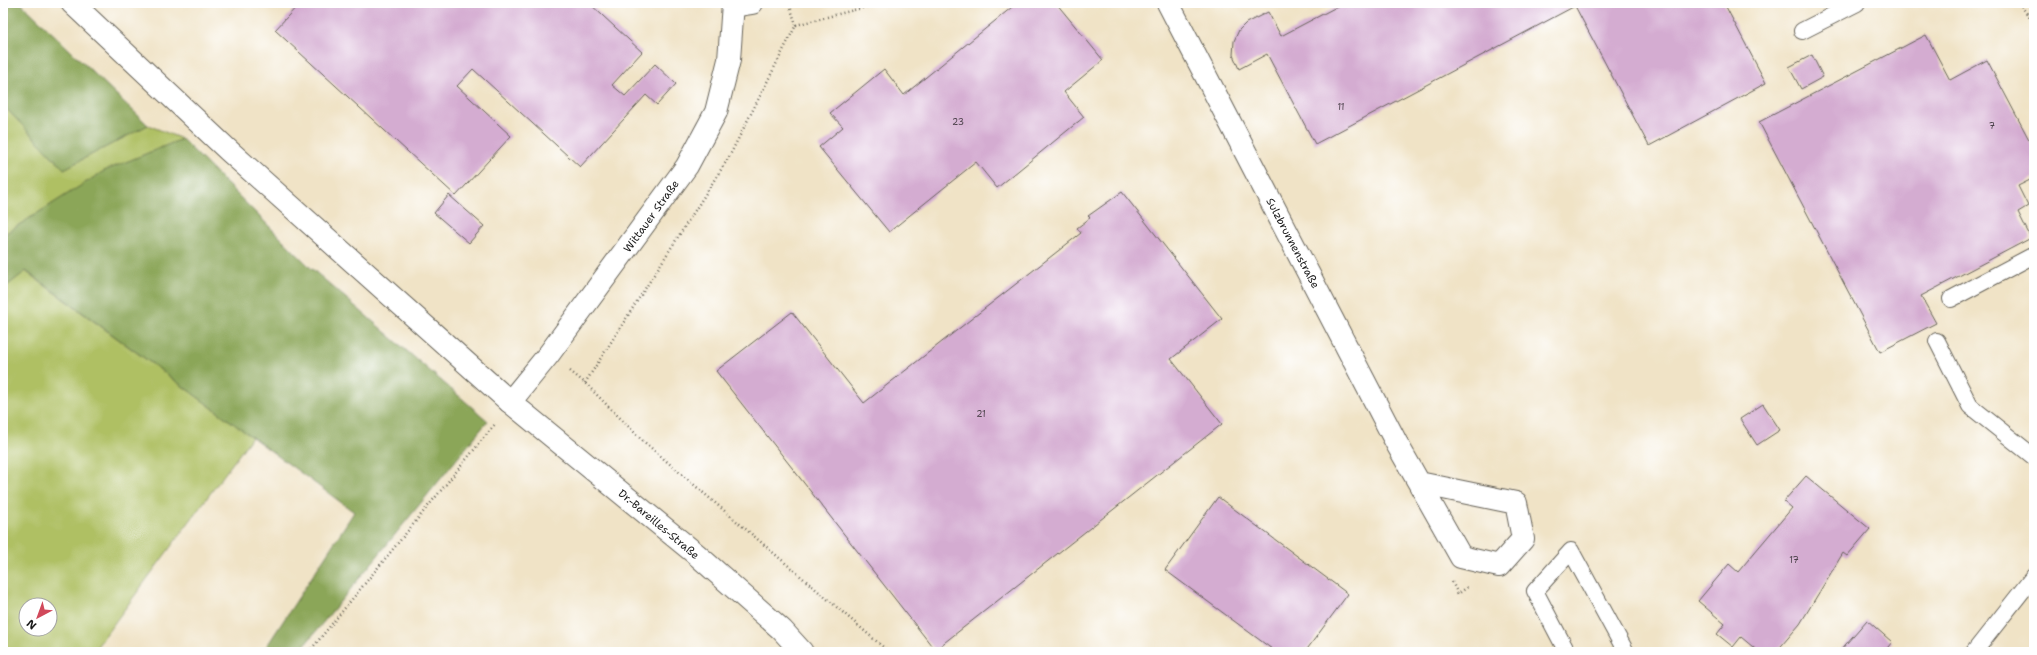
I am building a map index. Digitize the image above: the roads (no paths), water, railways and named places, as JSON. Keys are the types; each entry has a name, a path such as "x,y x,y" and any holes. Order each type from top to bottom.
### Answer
{"street":[{"name":"Dr.-Bareilles-Straße","path":"72,3 228,150 510,402 696,554 782,630 802,652"},
{"name":"Sulzbrunnenstraße","path":"1168,3 1419,483 1461,557 1499,566 1523,538 1516,503 1419,483"},
{"name":"Wittauer Straße","path":"510,402 549,354 687,166 716,112 730,60 740,4"}],"lane":[{"path":"1802,31 1857,3"},
{"path":"1951,299 2034,255"},
{"path":"1937,341 1970,406 2034,457"},
{"path":"1567,652 1535,591 1571,550 1626,652"},
{"path":"1974,652 2034,576"}]}
